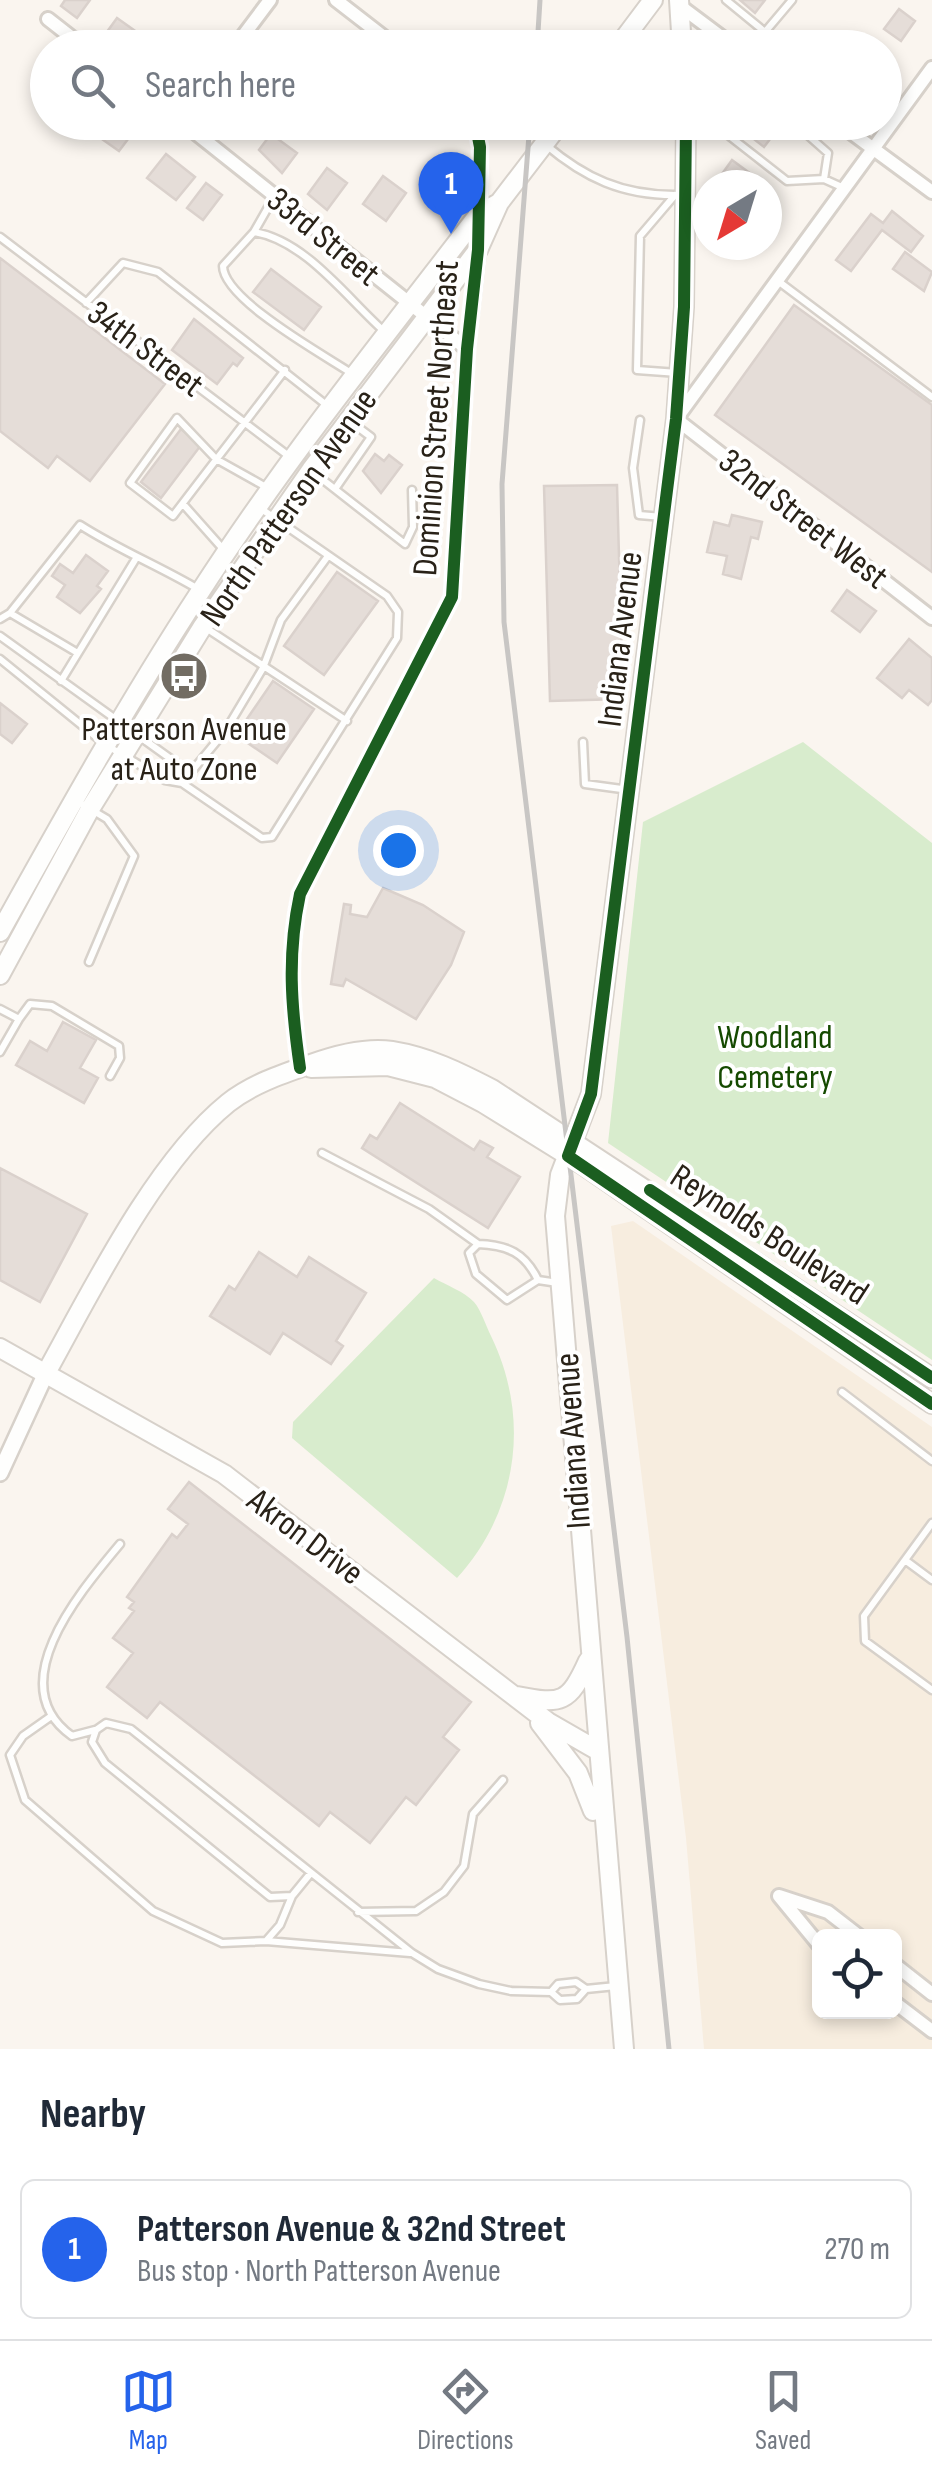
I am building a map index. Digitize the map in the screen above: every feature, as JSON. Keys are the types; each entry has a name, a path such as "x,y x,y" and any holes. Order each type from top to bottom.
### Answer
{"main road":[{"path":"631,30 653,0"},
{"path":"679,3 681,30"},
{"name":"North Patterson Avenue","path":"0,975 106,745 127,730 204,626 310,470 478,250 499,203 548,140"},
{"name":"Indiana Avenue","path":"624,2049 588,1660 554,1216 591,1094 676,419 680,372 679,195 684,140"},
{"name":"North Patterson Avenue","path":"0,932 82,804 123,755 127,730 201,590 354,375 480,214 499,203"},
{"name":"Reynolds Boulevard","path":"46,1374 181,1151 230,1101 340,1054 389,1050 441,1063 932,1378"},
{"name":"Reynolds Boulevard","path":"572,1148 932,1404"},
{"name":"Akron Drive","path":"0,1348 224,1474 527,1706 596,1749"},
{"path":"511,1694 552,1702 564,1699 574,1689 588,1660"},
{"path":"527,1706 582,1780 605,1852"}],"street":[{"path":"248,30 270,0"},
{"path":"336,0 375,30"},
{"path":"679,3 713,30"},
{"path":"48,19 62,30"},
{"path":"902,108 932,68"},
{"name":"33rd Street","path":"204,140 467,349"},
{"name":"Dominion Street Northeast","path":"300,1068 289,993 289,946 300,894 452,597 467,349 478,250 479,140"},
{"path":"860,140 932,192"},
{"path":"676,419 879,140"},
{"name":"32nd Street West","path":"676,419 932,618"},
{"path":"0,1473 46,1374"},
{"path":"812,1936 778,1896 828,1912 850,1929"},
{"path":"902,1970 932,1994"},
{"path":"902,2008 932,2030"}],"lane":[{"path":"726,0 763,30"},
{"path":"767,30 792,0"},
{"path":"736,140 787,180 824,179 844,188"},
{"path":"813,140 828,153 824,179"},
{"path":"545,144 605,184 650,195 679,195"},
{"path":"679,195 640,236 637,370 680,372"},
{"path":"274,196 254,232 223,266 223,276 239,296 354,375"},
{"path":"254,232 281,242 323,272 387,334"},
{"name":"34th Street","path":"0,237 405,544 413,526 412,490"},
{"path":"86,303 123,263 146,268 188,294 330,408"},
{"path":"777,280 932,397"},
{"path":"272,490 216,459 177,418 130,484 173,516 216,459 243,422 285,370"},
{"path":"335,489 372,437 348,419"},
{"path":"640,420 633,468 639,515 664,517"},
{"path":"182,504 228,553"},
{"path":"0,659 106,745 164,780 182,783 262,838 272,837 397,638 398,612 387,596 259,507"},
{"path":"0,619 10,613 80,525 135,560 157,565 201,590"},
{"path":"182,783 226,730 263,668 282,620 328,556"},
{"path":"61,681 135,560"},
{"path":"10,613 76,652"},
{"path":"186,614 347,722"},
{"path":"0,636 175,762 182,783"},
{"path":"583,742 585,784 630,790"},
{"path":"82,804 107,819 134,856 89,962"},
{"path":"0,1052 18,1019 30,1004 40,1002 119,1046 120,1058 110,1076"},
{"path":"0,1009 18,1019"},
{"path":"322,1153 429,1210 478,1244 518,1252 538,1280 560,1283"},
{"path":"478,1244 469,1253 470,1262 501,1298 517,1298 538,1280"},
{"path":"842,1392 932,1461"},
{"path":"932,1522 864,1616 865,1641 932,1690"},
{"path":"120,1544 51,1628 40,1649 35,1684 50,1717 72,1736 106,1723 131,1729 357,1912 438,1970 511,1992 551,1992 560,2000 577,1999 586,1989"},
{"path":"905,1560 932,1580"},
{"path":"50,1717 23,1736 10,1755 26,1800 153,1911 222,1943 266,1941 412,1953"},
{"path":"96,1730 92,1742 104,1763 270,1897 292,1896"},
{"path":"357,1912 416,1912 444,1892 464,1866 473,1814 503,1780"},
{"path":"266,1941 310,1874"},
{"path":"551,1992 558,1984 576,1982 586,1989 618,1986"}],"shaded area":[{"path":"633,1221 932,1427 932,2049 704,2049 686,1838 611,1226"}],"green space":[{"name":"Woodland Cemetery","path":"803,742 932,843 932,1360 608,1143 643,822"},
{"path":"434,1278 466,1295 479,1309 504,1367 514,1431 512,1463 494,1523 457,1578 292,1438 293,1422"}],"building":[{"path":"65,0 90,0 77,18 61,6"},
{"path":"740,0 765,0 755,13"},
{"path":"899,9 915,21 902,40 902,30 884,29"},
{"path":"117,18 134,30 108,30"},
{"path":"103,140 127,140 119,151"},
{"path":"266,140 279,140 297,153 282,173 259,150"},
{"path":"166,154 195,177 176,200 147,178"},
{"path":"732,160 746,170 725,170"},
{"path":"327,168 347,183 327,210 308,194"},
{"path":"383,176 406,193 386,221 363,204"},
{"path":"206,183 222,195 203,220 187,208"},
{"path":"892,211 923,236 911,252 882,230 851,271 836,260 871,214 883,223"},
{"path":"905,252 932,272 924,291 893,269"},
{"path":"0,258 165,384 90,481 57,456 48,468 0,431"},
{"path":"271,269 321,307 304,330 253,292"},
{"path":"794,305 932,405 932,572 715,415"},
{"path":"194,319 243,358 237,366 233,363 217,384 172,350"},
{"path":"181,429 201,445 161,498 141,482"},
{"path":"375,454 384,461 389,455 402,465 381,493 363,471"},
{"path":"617,485 623,699 550,701 544,486"},
{"path":"732,515 762,522 758,539 751,537 741,579 723,574 727,556 707,552 714,522 729,526"},
{"path":"86,555 108,571 97,586 101,589 80,613 57,597 65,585 52,576 60,564 73,573"},
{"path":"337,572 378,601 324,675 284,646"},
{"path":"847,590 876,611 860,632 832,611"},
{"path":"909,639 932,658 932,700 928,705 909,690 902,698 877,678"},
{"path":"273,681 314,709 277,763 236,735"},
{"path":"0,703 27,724 12,743 0,734"},
{"path":"383,888 423,905 464,932 451,965 416,1019 346,979 343,986 331,984 344,904 351,905 350,914 367,917"},
{"path":"63,1022 96,1040 80,1068 98,1078 84,1103 16,1065 30,1041 47,1051"},
{"path":"400,1103 474,1150 480,1141 493,1148 487,1157 520,1177 488,1228 362,1148 370,1135 377,1139"},
{"path":"0,1168 87,1214 40,1302 0,1280"},
{"path":"259,1252 297,1277 309,1257 366,1293 336,1341 343,1346 331,1364 283,1333 270,1354 210,1316 229,1286 235,1290"},
{"path":"189,1482 471,1702 443,1737 459,1750 416,1805 406,1797 370,1843 330,1812 319,1826 160,1702 147,1718 107,1687 133,1653 113,1638 134,1611 129,1608 134,1602 127,1597 172,1534 177,1538 188,1524 168,1509"}],"railway":[{"path":"538,30 540,0"},
{"path":"529,140 502,484 504,622 627,1637 669,2049"}],"cycle path":[{"path":"300,1068 292,981 300,894 452,597 467,349 478,250 479,140"},
{"path":"686,140 684,307 676,419 591,1094 568,1156 932,1404"},
{"path":"650,1190 932,1378"}],"place":[{"name":"Patterson Avenue & 32nd Street","path":"451,234"},
{"name":"Patterson Avenue at Auto Zone","path":"184,676"}]}
